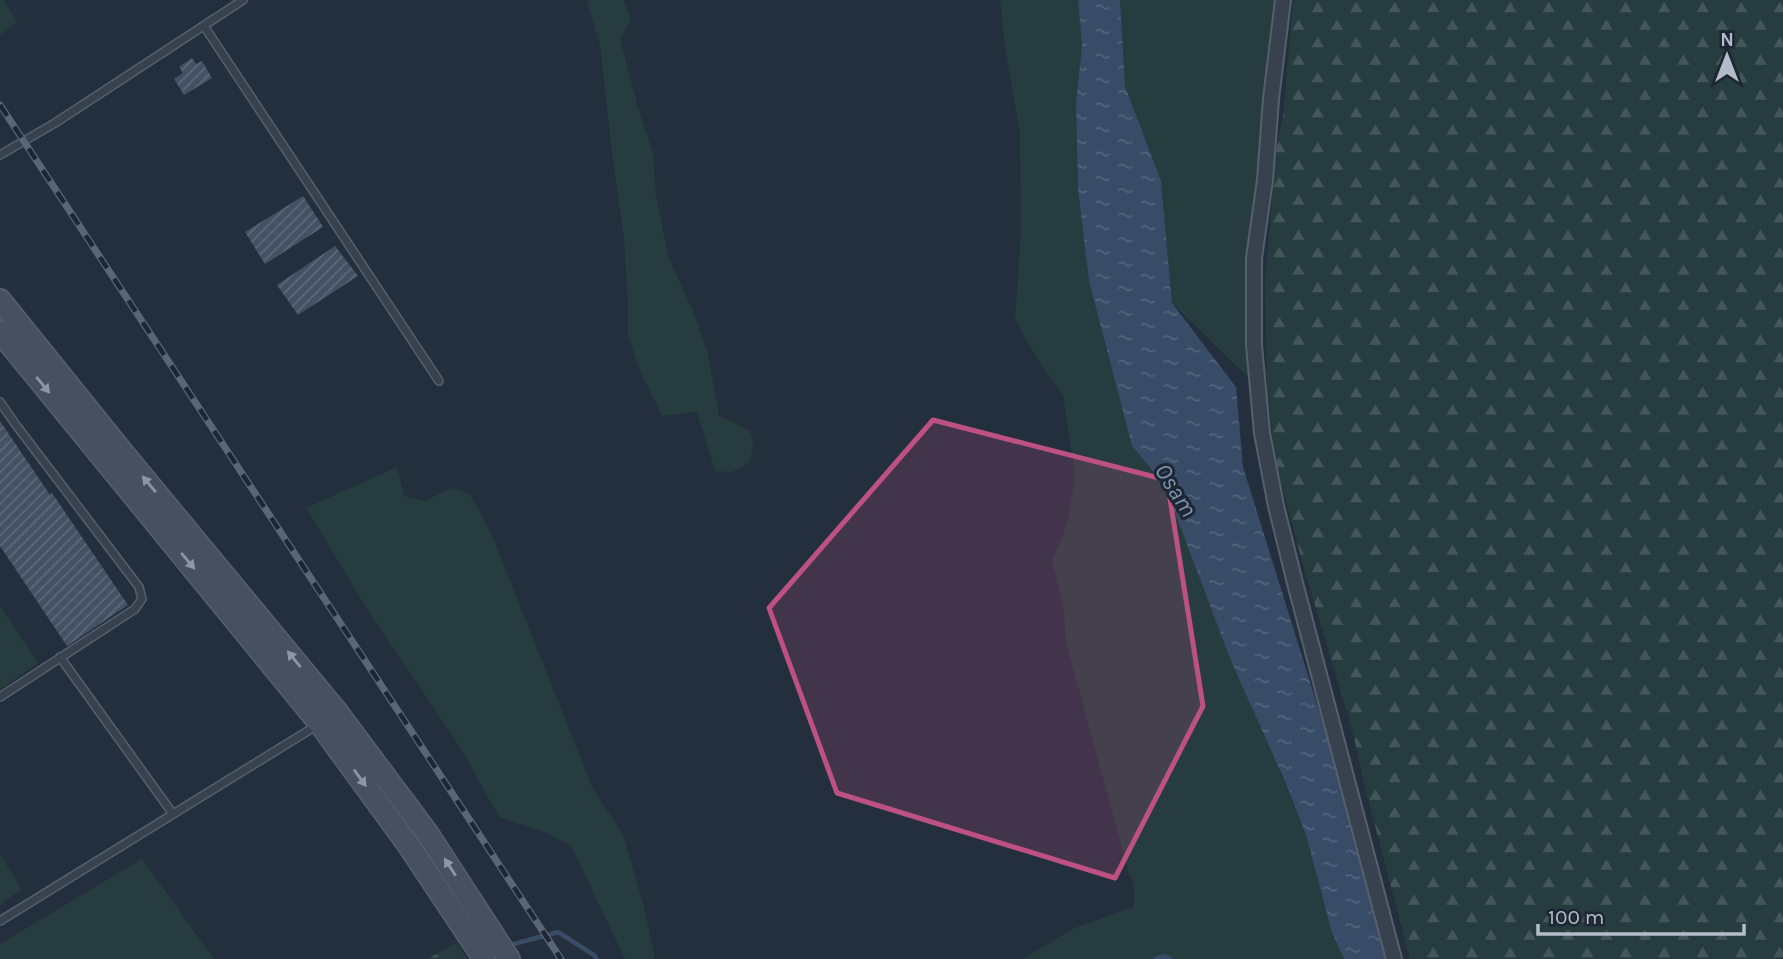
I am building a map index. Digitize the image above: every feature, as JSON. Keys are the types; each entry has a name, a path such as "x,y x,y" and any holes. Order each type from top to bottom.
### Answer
{"main road":[{"path":"0,300 124,454 328,718 484,959"},
{"path":"0,332 428,834 509,959"}],"street":[{"path":"1283,0 1265,180 1254,258 1254,345 1262,433 1295,583 1394,959"}],"lane":[{"path":"0,155 55,123 243,0"},
{"path":"204,26 439,381"},
{"path":"0,402 139,587 142,599 135,609 0,697"},
{"path":"60,657 173,814"},
{"path":"0,921 328,718"}],"highlighted area":[{"path":"933,420 1167,480 1203,706 1115,878 837,793 769,608"}],"green space":[{"path":"0,0 4,0 17,22 0,35"},
{"path":"587,0 624,0 631,22 620,38 637,105 653,153 656,197 669,259 693,311 708,354 719,416 750,431 753,444 750,462 732,472 715,471 697,412 662,416 639,369 628,335 624,238 600,45"},
{"path":"1000,0 1078,0 1082,45 1076,103 1078,189 1089,281 1132,446 1165,486 1306,835 1332,933 1344,959 1023,959 1072,929 1134,907 1134,885 1066,642 1063,602 1052,561 1068,522 1075,476 1063,395 1037,359 1015,319 1021,233 1020,134"},
{"path":"1120,0 1282,0 1258,217 1253,382 1172,303 1161,182 1125,86"},
{"path":"1293,0 1783,0 1783,959 1410,959 1351,725 1275,461 1267,385 1265,281"},
{"path":"397,467 404,496 425,501 450,488 470,494 494,540 593,789 623,834 644,907 655,959 625,959 571,846 545,832 499,817 463,752 364,604 306,508"},
{"path":"0,606 38,663 0,690"},
{"path":"0,855 22,889 0,905"},
{"path":"142,859 214,959 0,959 0,944"},
{"path":"457,943 467,959 428,959 431,957"}],"water":[{"name":"Osam","path":"1078,0 1120,0 1125,86 1161,181 1172,303 1236,387 1243,467 1325,730 1346,808 1360,845 1389,959 1344,959 1332,933 1306,835 1231,661 1165,486 1132,446 1089,281 1078,189 1076,103 1082,45"}],"building":[{"path":"192,58 196,64 202,61 212,78 184,95 174,79 183,73 179,67"},
{"path":"303,196 323,227 265,264 245,232"},
{"path":"335,246 358,276 298,315 277,285"},
{"path":"0,421 128,605 67,646 0,546"}],"waterway":[{"path":"514,944 558,932 597,959"},
{"path":"1156,959 1165,956 1170,959"}],"railway":[{"path":"0,105 561,959"}]}
